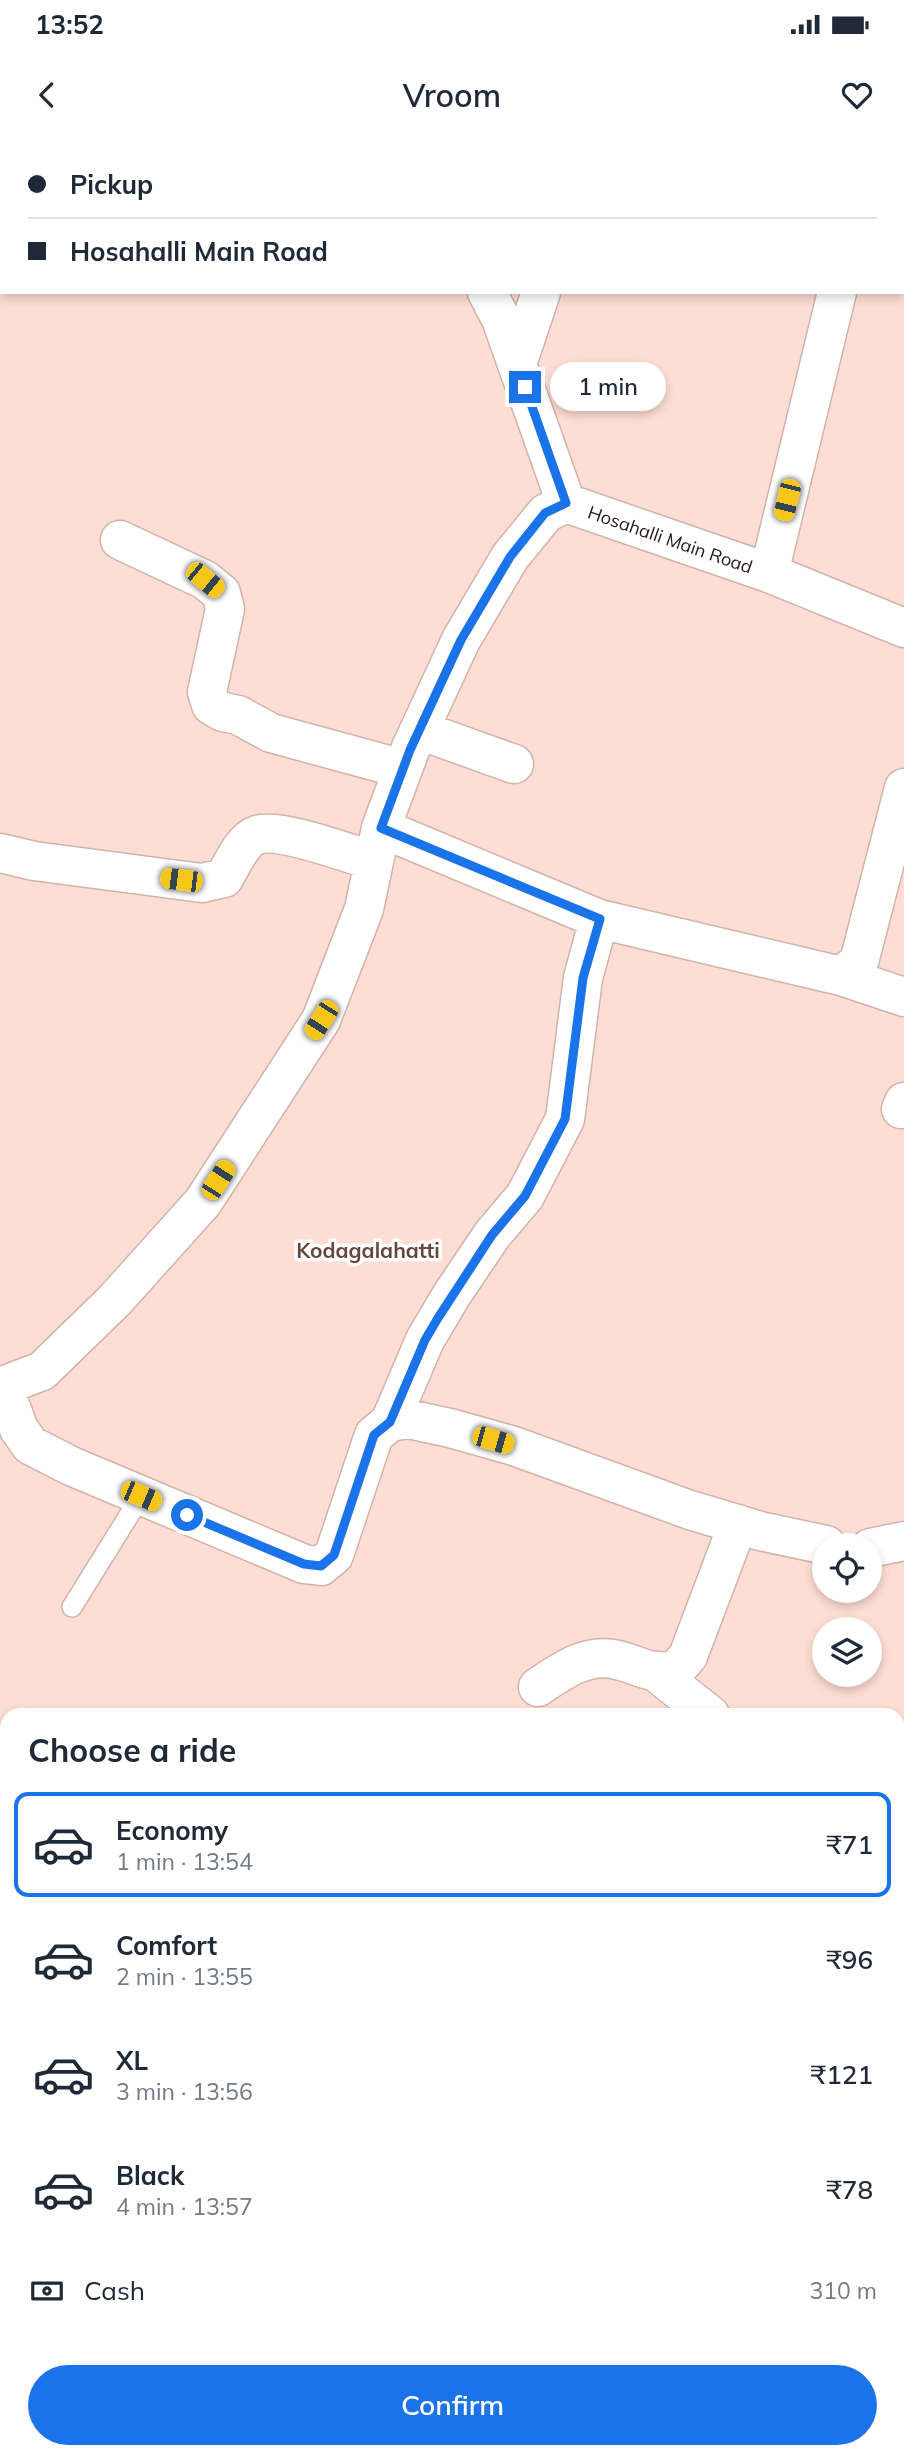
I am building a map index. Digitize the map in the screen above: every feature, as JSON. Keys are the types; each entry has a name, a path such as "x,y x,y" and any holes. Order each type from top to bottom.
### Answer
{"street":[{"name":"Hosahalli Main Road","path":"488,294 501,319 566,503 769,573 904,628"},
{"path":"517,364 540,294"},
{"path":"769,573 837,294"},
{"path":"566,503 545,513 510,557 461,640 402,769 377,845 364,909 321,1020 204,1202 115,1300 42,1371 0,1387 19,1429 30,1445 71,1466 304,1564 321,1566 334,1555 374,1435 390,1422 425,1340 492,1235 525,1196 565,1119 583,978 600,919"},
{"path":"120,540 205,580 221,593 225,609 207,692 211,705 223,712 238,715 271,733 402,769"},
{"path":"419,730 514,764"},
{"path":"841,976 859,962 904,788"},
{"path":"0,853 34,861 202,883 224,878 243,847 256,835 279,833 377,845 600,919 841,976 904,997"},
{"path":"390,1422 408,1419 514,1446 690,1510 812,1542"},
{"path":"657,1673 676,1670 688,1656 738,1524"},
{"path":"882,1546 904,1542"},
{"path":"538,1687 564,1669 592,1659 613,1659 657,1673 701,1708"}],"lane":[{"path":"72,1607 141,1496"}],"district":[{"name":"Kodagalahatti","path":"368,1250"}],"route":[{"path":"187,1515 304,1564 321,1566 334,1555 374,1435 390,1422 425,1340 492,1235 525,1196 565,1119 583,978 600,919 381,828 410,750 461,640 510,557 545,513 566,503 525,387"}]}
